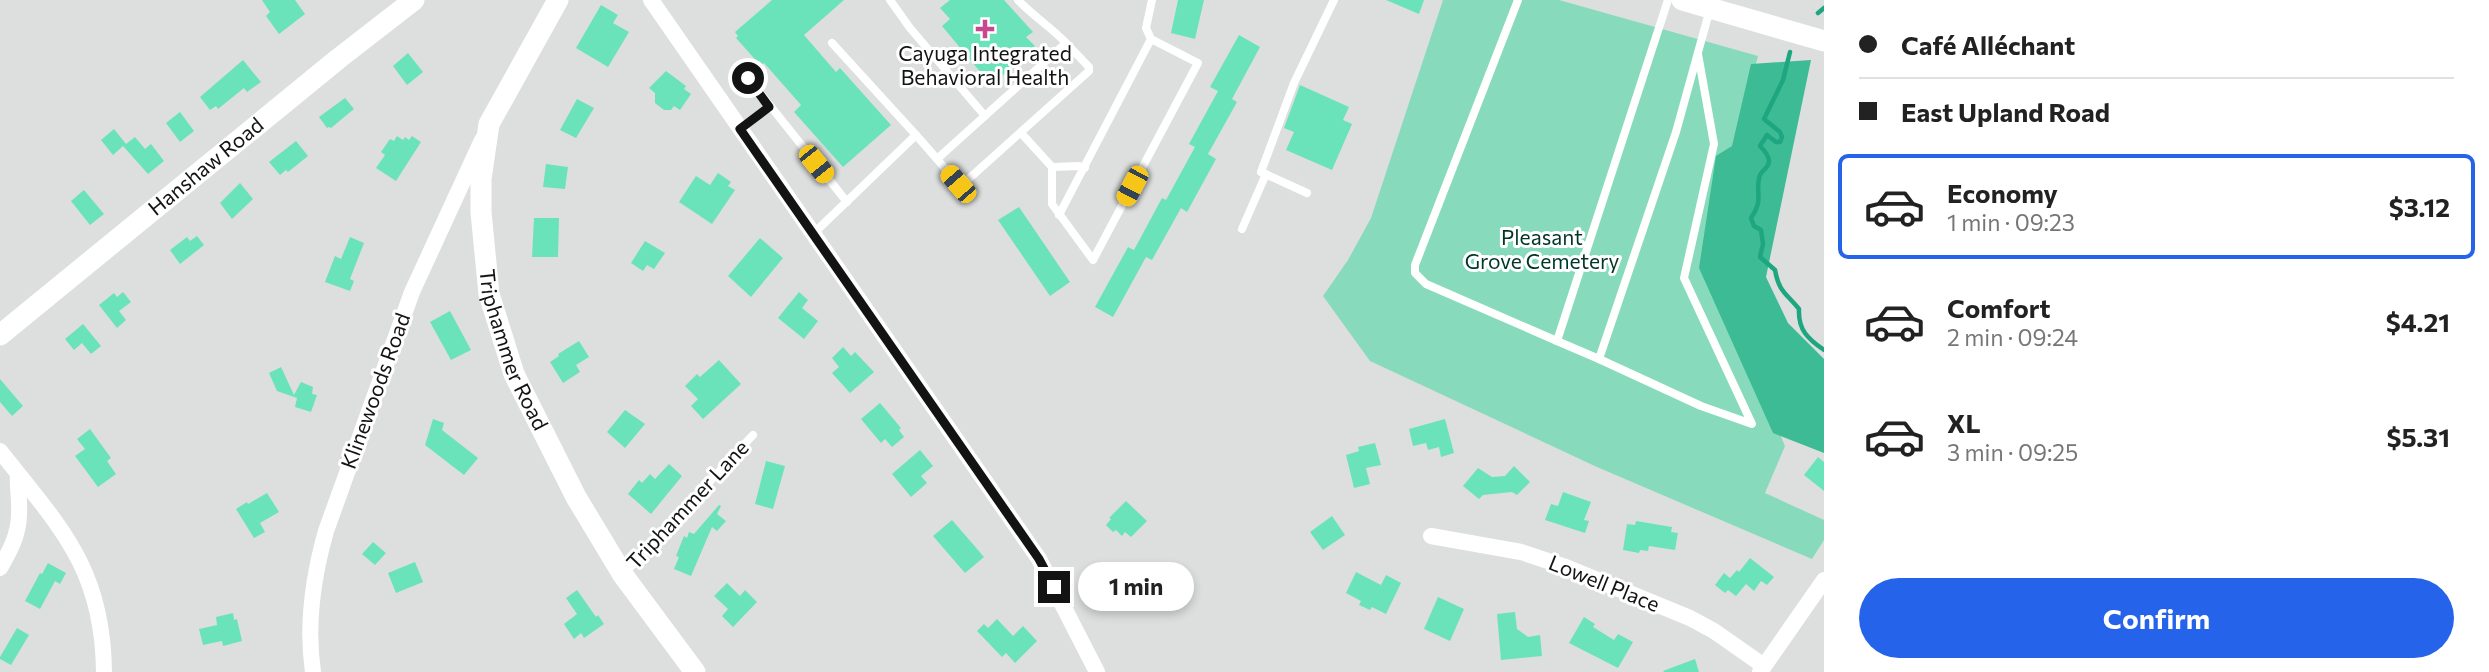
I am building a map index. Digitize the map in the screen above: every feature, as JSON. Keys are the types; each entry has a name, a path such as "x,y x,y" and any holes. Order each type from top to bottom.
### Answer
{"street":[{"name":"Hanshaw Road","path":"0,335 414,0"},
{"name":"Triphammer Road","path":"558,0 489,124 481,179 481,222 489,293 514,374 582,509 623,575 695,672"},
{"path":"650,0 1039,559 1097,672"},
{"path":"1682,0 1824,41"},
{"name":"Klinewoods Road","path":"313,672 310,629 312,594 326,531 412,292 489,124"},
{"path":"0,451 65,534 88,577 101,625 104,672"},
{"path":"0,568 17,529 18,474"},
{"name":"Lowell Place","path":"1431,536 1521,552 1563,566 1690,618 1714,631 1762,669"},
{"path":"1762,669 1824,580"}],"lane":[{"path":"890,0 910,28 985,116"},
{"path":"832,43 958,184 964,184 1089,71 1089,67 1051,27 1018,0"},
{"path":"1021,134 1052,167 1052,204 1093,260 1198,64 1151,38 1146,29 1152,0"},
{"path":"1307,193 1261,172 1294,83 1334,0"},
{"path":"1518,0 1415,265 1415,273 1426,284 1701,406 1752,424 1683,274 1714,144 1698,54"},
{"path":"1557,341 1668,0"},
{"path":"1599,359 1676,132 1711,8"},
{"path":"1059,215 1151,38"},
{"path":"936,159 1066,43"},
{"path":"748,78 847,202"},
{"path":"740,129 769,107"},
{"path":"814,233 915,135"},
{"path":"1052,167 1079,166 1085,169"},
{"path":"1242,229 1266,174"},
{"name":"Triphammer Lane","path":"623,575 753,435"}],"green space":[{"name":"Pleasant Grove Cemetery","path":"1443,0 1559,0 1758,56 1724,186 1749,361 1785,446 1765,493 1824,520 1824,540 1812,559 1597,467 1370,361 1323,296 1348,260 1371,218"},
{"path":"1811,60 1766,277 1788,323 1824,359 1824,453 1773,433 1699,268 1716,156 1732,146 1751,64"}],"building":[{"path":"262,0 295,0 305,14 279,34 266,16 270,12"},
{"path":"772,0 844,0 804,35 836,72 840,68 891,125 843,167 794,112 801,105 764,63 761,66 736,38 738,36 735,32"},
{"path":"950,0 1004,0 1033,32 1026,37 1035,46 999,79 994,74 987,80 942,26 950,19 940,8"},
{"path":"1178,0 1204,0 1195,39 1171,33"},
{"path":"1386,0 1424,0 1419,14"},
{"path":"601,5 618,15 613,23 629,32 608,67 576,48"},
{"path":"1239,35 1260,47 1232,99 1237,102 1208,154 1216,159 1187,212 1181,208 1152,260 1146,257 1113,317 1095,307 1128,247 1134,250 1162,198 1166,200 1195,147 1189,144 1218,91 1210,87"},
{"path":"408,53 423,72 407,85 393,66"},
{"path":"243,60 261,82 247,92 244,88 218,109 216,106 210,110 200,97"},
{"path":"666,71 686,86 684,89 691,94 680,110 674,106 671,110 664,110 655,103 655,93 649,88"},
{"path":"1300,85 1349,107 1343,120 1352,124 1332,170 1286,150 1294,132 1284,128"},
{"path":"345,98 354,109 331,128 327,128 319,117"},
{"path":"577,99 594,108 576,138 560,130"},
{"path":"180,112 194,131 180,142 166,123"},
{"path":"114,129 126,144 135,137 145,149 151,144 164,161 148,174 123,146 113,155 101,140"},
{"path":"397,136 409,140 412,136 421,142 396,181 376,168 385,155 381,152 390,139 394,141"},
{"path":"296,141 308,156 280,175 269,162"},
{"path":"546,164 568,167 565,189 543,187"},
{"path":"718,173 731,182 728,186 735,190 712,224 679,202 696,176 710,185"},
{"path":"240,183 253,199 232,219 220,203"},
{"path":"84,190 104,214 90,225 71,201"},
{"path":"1019,207 1070,282 1050,296 998,220"},
{"path":"534,218 559,218 558,257 532,257"},
{"path":"197,236 204,245 180,264 170,250 187,237 190,241"},
{"path":"350,237 364,243 350,279 354,281 350,291 325,282 335,256 341,259"},
{"path":"760,238 783,258 751,297 728,276"},
{"path":"645,241 665,253 654,269 647,265 643,271 631,263"},
{"path":"123,292 131,302 119,311 126,320 117,328 99,305 114,293 117,297"},
{"path":"799,292 808,300 802,308 818,321 804,339 778,318"},
{"path":"450,311 471,350 451,360 430,322"},
{"path":"83,324 101,346 91,354 82,343 74,350 65,339"},
{"path":"579,341 589,357 576,365 580,372 563,383 550,362"},
{"path":"843,347 851,356 855,352 874,372 850,393 832,373 839,367 832,358"},
{"path":"719,360 741,384 703,419 691,406 698,399 685,386 697,374 700,377"},
{"path":"281,367 294,395 301,382 313,387 312,394 317,395 311,412 295,407 297,398 277,391 269,373"},
{"path":"0,379 23,406 12,416 0,402"},
{"path":"880,403 901,428 899,430 904,437 892,447 885,439 881,443 861,419"},
{"path":"625,410 645,424 625,448 607,432"},
{"path":"433,419 444,423 442,430 478,458 464,475 425,445"},
{"path":"1445,419 1454,453 1441,457 1439,447 1428,450 1426,443 1413,446 1409,429"},
{"path":"90,429 111,458 107,461 116,474 98,487 75,456 85,449 77,439"},
{"path":"1375,443 1381,465 1366,468 1370,484 1354,488 1346,455 1359,451 1358,447"},
{"path":"920,450 933,466 921,476 927,483 911,497 892,474"},
{"path":"1818,457 1824,462 1824,491 1804,475"},
{"path":"766,461 785,466 773,509 755,504"},
{"path":"669,464 682,476 651,514 628,494 639,480 642,483 650,474 655,479"},
{"path":"1514,466 1530,482 1517,495 1512,492 1483,495 1479,499 1463,486 1478,468 1492,477 1505,476"},
{"path":"1563,492 1591,502 1584,520 1589,521 1585,533 1545,520 1551,504 1558,506"},
{"path":"267,493 279,512 260,523 265,532 254,538 236,509"},
{"path":"1126,501 1147,521 1131,537 1125,532 1122,536 1116,530 1113,532 1106,525 1111,519 1109,518"},
{"path":"719,505 721,506 717,514 726,521 717,531 712,527 691,576 674,569 684,536 687,538 689,532 694,534"},
{"path":"1332,516 1345,535 1323,550 1310,532"},
{"path":"952,520 984,557 965,573 933,536"},
{"path":"1636,521 1672,527 1671,532 1678,533 1675,550 1649,546 1648,551 1640,550 1639,553 1623,550 1627,524 1635,525"},
{"path":"373,542 386,553 375,565 362,554"},
{"path":"1750,558 1774,577 1767,585 1761,581 1754,591 1746,584 1736,596 1728,590 1725,593 1715,585 1724,573 1730,578 1737,570 1739,572"},
{"path":"415,562 423,582 396,593 388,573"},
{"path":"48,563 66,573 60,584 55,581 40,609 25,601"},
{"path":"1356,572 1381,585 1386,575 1401,583 1386,614 1372,607 1370,610 1359,605 1361,601 1346,593"},
{"path":"727,583 740,596 745,590 757,602 733,627 722,616 728,609 714,596"},
{"path":"577,590 604,624 584,638 581,633 574,639 564,624 577,614 566,598"},
{"path":"1438,597 1464,609 1450,641 1424,629"},
{"path":"1515,612 1517,629 1528,637 1540,635 1542,656 1501,660 1497,614"},
{"path":"233,613 242,641 223,646 222,641 203,645 199,629 217,625 216,617"},
{"path":"1584,617 1595,624 1593,627 1614,640 1618,634 1633,642 1618,668 1569,643"},
{"path":"997,619 1013,636 1023,626 1037,641 1015,663 1006,653 1002,657 977,631 984,624 988,628"},
{"path":"17,628 29,635 11,665 0,657"},
{"path":"1695,659 1699,672 1663,671"}],"waterway":[{"path":"1818,13 1824,8"},
{"path":"1790,52 1783,80 1764,119 1780,132 1782,137 1780,142 1776,142 1767,135 1760,146 1769,161 1760,175 1757,205 1751,218 1754,226 1761,230 1763,244 1760,257 1775,270 1781,288 1799,309 1800,323 1805,333 1824,350"}],"place":[{"name":"Cayuga Integrated Behavioral Health","path":"985,29"}],"route":[{"path":"748,78 769,107 740,129 1039,559 1054,587"}]}
